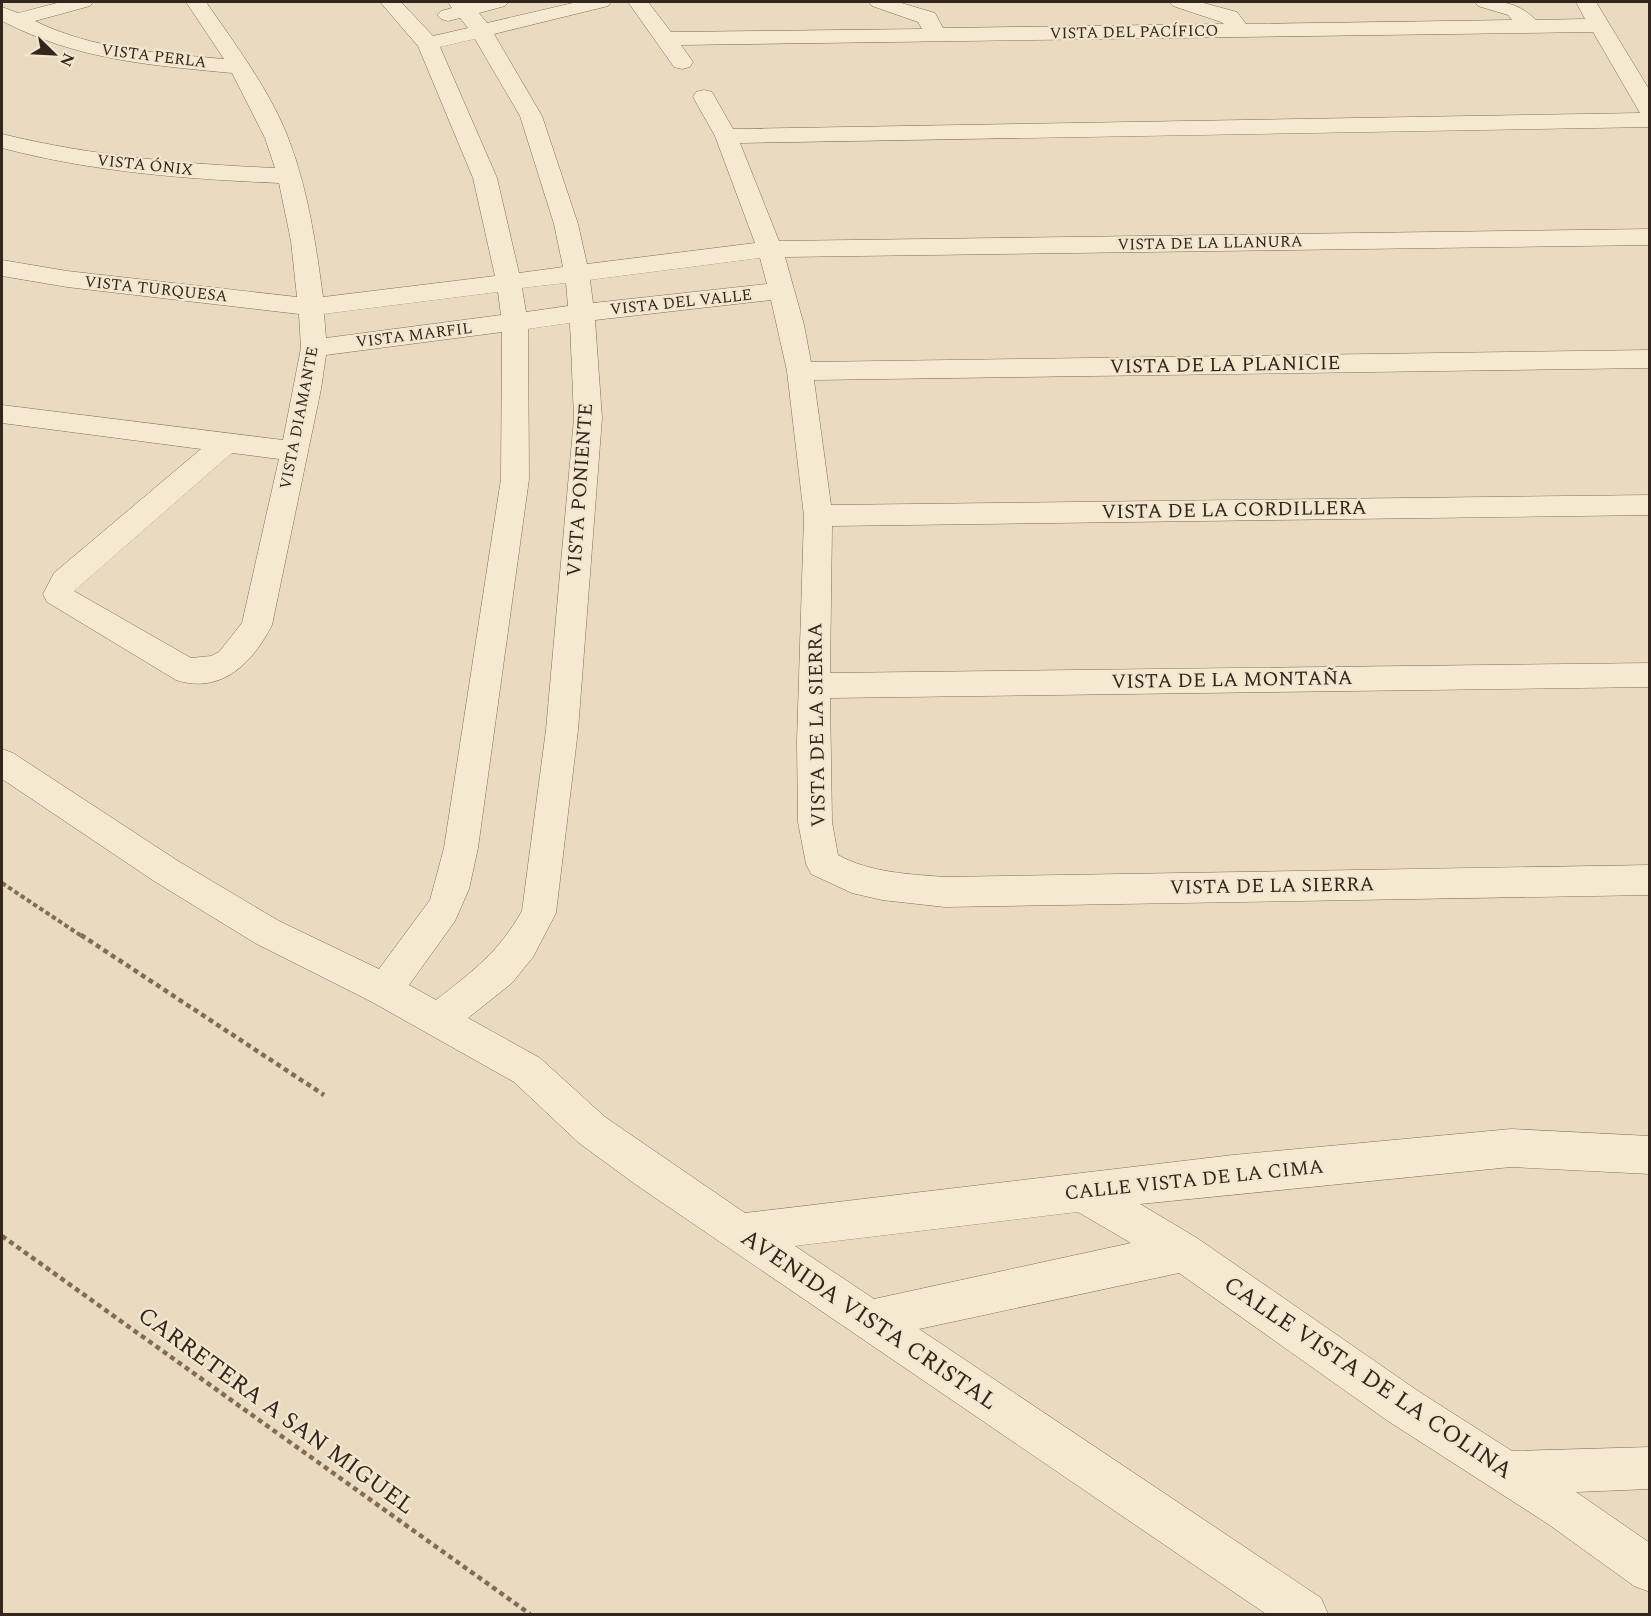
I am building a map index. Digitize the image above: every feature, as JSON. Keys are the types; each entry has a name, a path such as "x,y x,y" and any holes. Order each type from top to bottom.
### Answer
{"street":[{"path":"9,17 83,2"},
{"name":"VISTA DIAMANTE","path":"196,2 240,67 277,138 289,176 303,241 314,348 257,625 241,650 226,663 211,670 187,671 62,598 58,594 58,589 64,581 226,443"},
{"path":"385,990 443,910 452,889 461,848 515,479 515,323 509,283 485,178 419,35 390,2"},
{"path":"419,35 498,2"},
{"path":"468,14 601,2"},
{"path":"638,2 682,62"},
{"path":"879,2 927,18 935,34"},
{"path":"1180,2 1229,17 1240,30"},
{"path":"1485,2 1515,10 1531,26"},
{"path":"1586,2 1650,111"},
{"name":"VISTA PONIENTE","path":"439,1019 499,972 521,946 539,913 562,730 588,418 582,313 577,274 566,224 531,116 468,14"},
{"name":"VISTA PERLA","path":"9,17 82,47 144,58 240,67"},
{"name":"VISTA DEL PACÍFICO","path":"666,39 1601,25"},
{"name":"VISTA DE LA SIERRA","path":"704,97 726,136 770,249 791,325 800,371 818,516 814,686 815,822 823,864 842,876 878,885 945,892 1650,880"},
{"path":"726,136 1650,120"},
{"name":"VISTA ÓNIX","path":"2,141 23,148 115,164 289,176"},
{"name":"VISTA DE LA LLANURA","path":"770,249 1650,237"},
{"path":"311,307 770,249"},
{"name":"VISTA TURQUESA","path":"2,268 67,279 311,307"},
{"name":"VISTA DEL VALLE","path":"515,323 582,313 780,291"},
{"name":"VISTA MARFIL","path":"314,348 515,323"},
{"name":"VISTA DE LA PLANICIE","path":"800,371 1650,359"},
{"path":"2,414 294,451"},
{"name":"VISTA DE LA CORDILLERA","path":"818,516 1650,506"},
{"name":"VISTA DE LA MONTAÑA","path":"814,686 1650,675"},
{"name":"AVENIDA VISTA CRISTAL","path":"2,762 166,871 267,932 385,990 527,1070 592,1130 740,1233 1305,1614"},
{"name":"CALLE VISTA DE LA CIMA","path":"740,1233 1233,1174 1511,1148 1650,1155"},
{"name":"CALLE VISTA DE LA COLINA","path":"1082,1192 1183,1251 1394,1399 1650,1570"},
{"path":"870,1320 1183,1251"},
{"path":"1508,1473 1650,1468"}],"path":[{"path":"2,883 324,1095"},
{"name":"CARRETERA A SAN MIGUEL","path":"2,1236 530,1614"}]}
